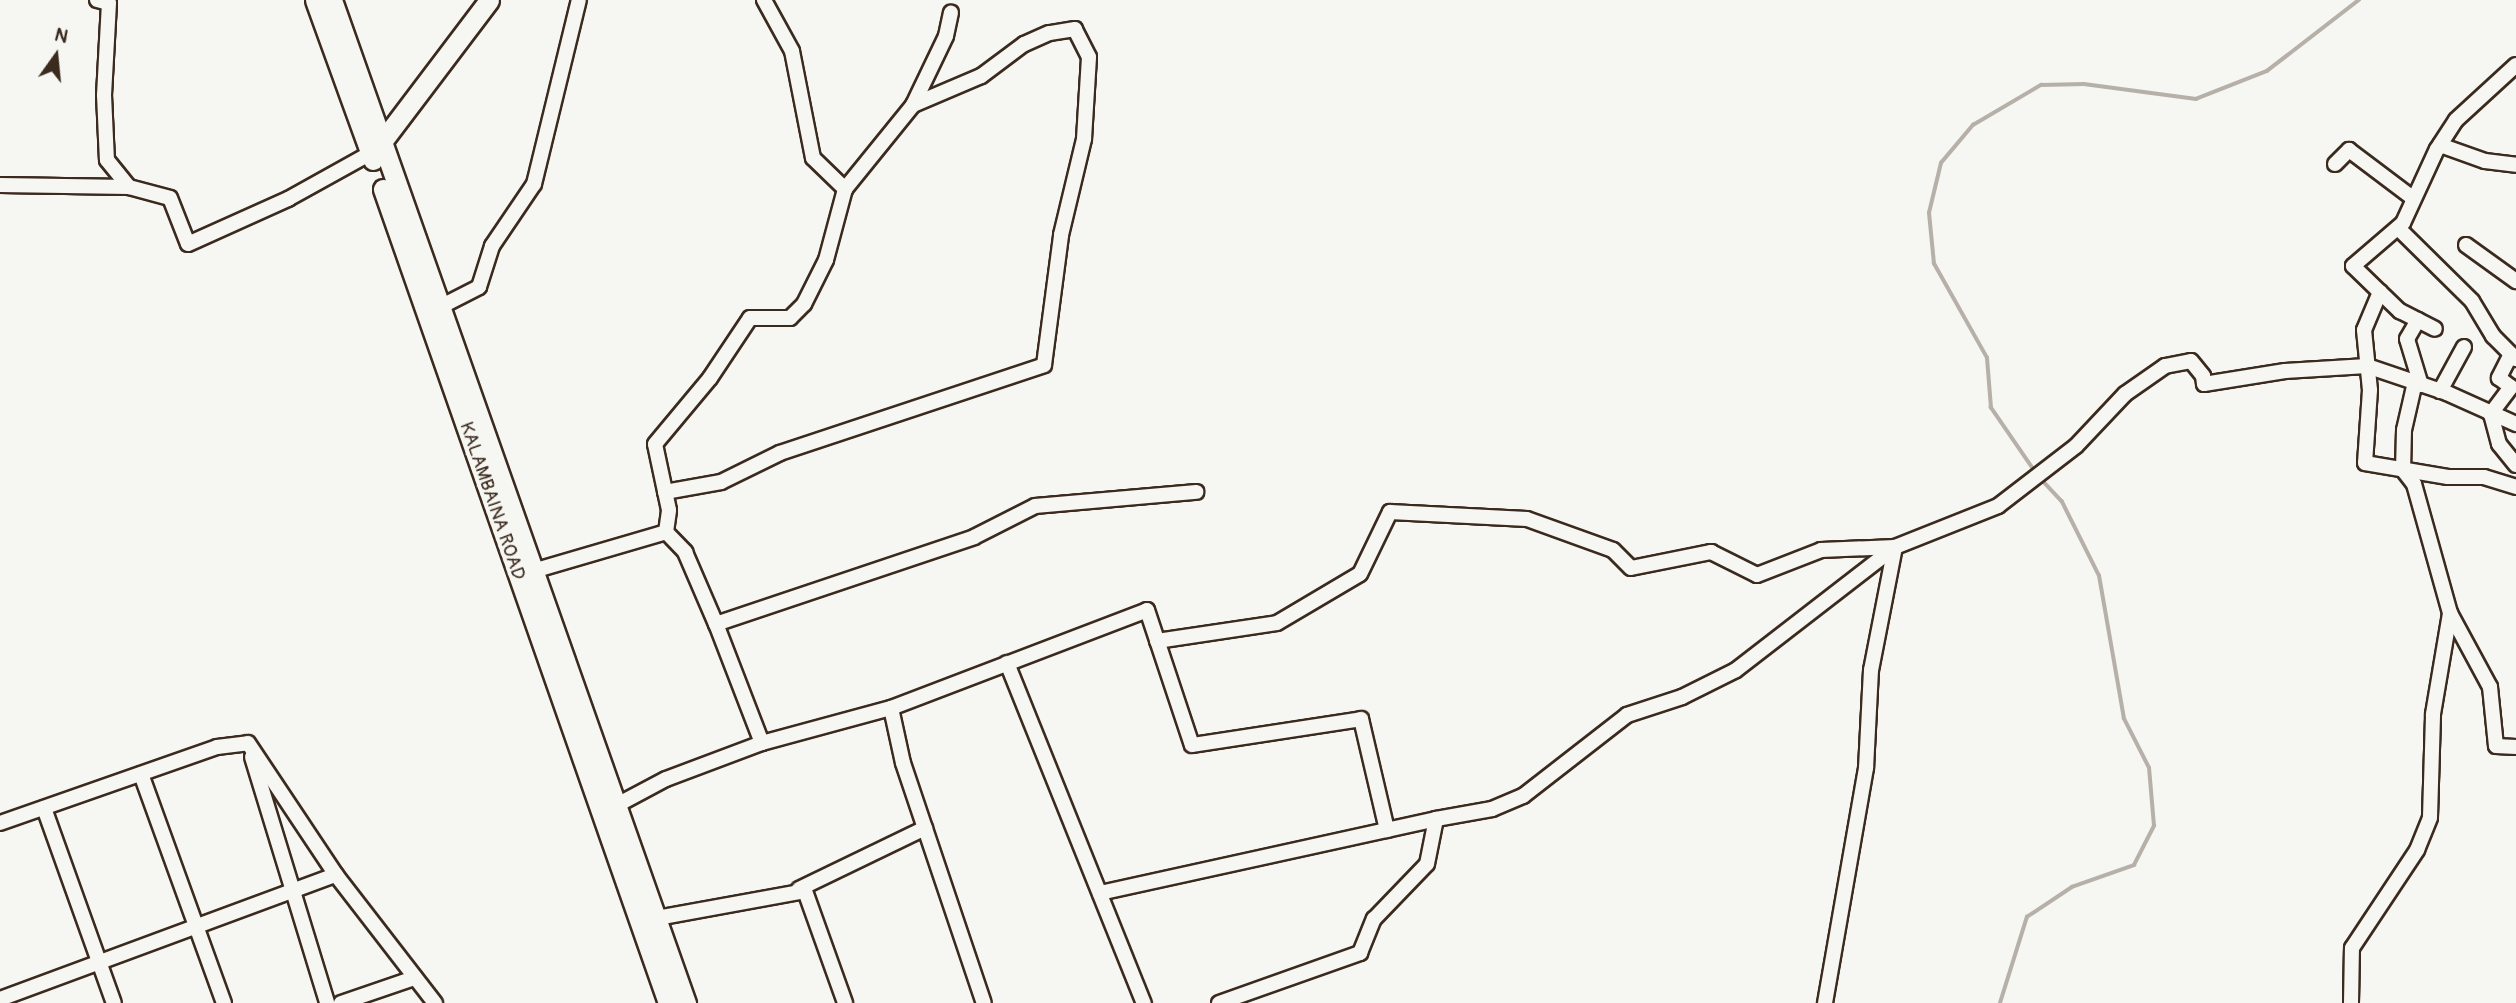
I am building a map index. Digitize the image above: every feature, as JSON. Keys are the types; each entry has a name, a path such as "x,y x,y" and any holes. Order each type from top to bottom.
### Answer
{"main road":[{"name":"KALAMBAINA ROAD","path":"315,0 376,148 668,1003"},
{"path":"332,0 376,148 440,307 686,1003"},
{"path":"376,148 489,0"}],"street":[{"path":"97,0 109,3 104,95 107,160 129,187"},
{"path":"440,307 479,287 492,246 534,184 579,0"},
{"path":"764,0 792,51 813,158 845,189"},
{"path":"666,532 669,510 655,444 710,378 750,318 790,318 804,304 826,260 845,189 913,105 946,36 951,13"},
{"path":"665,492 721,482 780,453 1044,365 1061,235 1084,139 1088,57 1075,29 1049,33 1024,44 981,76 913,105"},
{"path":"2435,329 2380,292 2353,266 2398,228 2440,145 2456,120 2516,65"},
{"path":"2440,145 2485,161 2516,165"},
{"path":"0,186 129,187 170,198 188,244 288,199 376,148"},
{"path":"2335,164 2349,150 2414,199"},
{"path":"2398,228 2472,301 2493,336 2514,357 2499,378 2511,387 2491,414"},
{"path":"2466,245 2516,281"},
{"path":"2380,292 2364,330 2370,431 2365,463 2403,470 2484,477 2516,487"},
{"path":"2418,320 2407,340 2418,384 2404,430 2403,470 2414,484 2450,613 2490,687 2496,746 2516,747"},
{"path":"2440,391 2464,347"},
{"path":"1100,893 1492,809 1523,796 1627,715 1682,697 1736,670 1895,547 1998,506 2076,446 2125,394 2165,366 2191,361 2203,376 2204,384 2285,372 2367,366 2440,391 2516,424"},
{"path":"2491,414 2499,444 2516,466"},
{"path":"716,624 974,537 1035,506 1196,492"},
{"path":"1157,641 1277,623 1360,573 1390,512 1527,519 1613,550 1632,568 1711,552 1757,575 1821,550 1895,547"},
{"path":"533,571 666,532"},
{"path":"666,532 685,552 762,743"},
{"path":"1825,1003 1867,768 1871,670 1895,547"},
{"path":"617,805 666,779 762,743 891,708 1147,610 1192,745 1361,719 1387,830"},
{"path":"2351,1003 2352,948 2417,850 2430,817 2433,714 2450,613"},
{"path":"1007,663 1144,1003"},
{"path":"891,708 903,763 984,1003"},
{"path":"0,823 217,747 248,743"},
{"path":"248,743 335,875 435,1003"},
{"path":"248,743 289,889 327,1003"},
{"path":"141,774 223,1003"},
{"path":"44,808 114,1003"},
{"path":"1219,1003 1360,953 1374,919 1427,864 1436,820"},
{"path":"657,918 799,890 925,828"},
{"path":"1,999 289,889 335,875"},
{"path":"799,890 805,891 845,1003"},
{"path":"341,1003 414,978"}],"waterway":[{"path":"2035,472 1991,408 1987,358 1934,264 1929,213 1941,163 1973,125 2041,85 2084,84 2196,99 2267,71 2359,0"},
{"path":"2000,1003 2027,917 2072,887 2134,865 2154,826 2149,768 2124,719 2099,576 2062,502 2040,478"}]}
